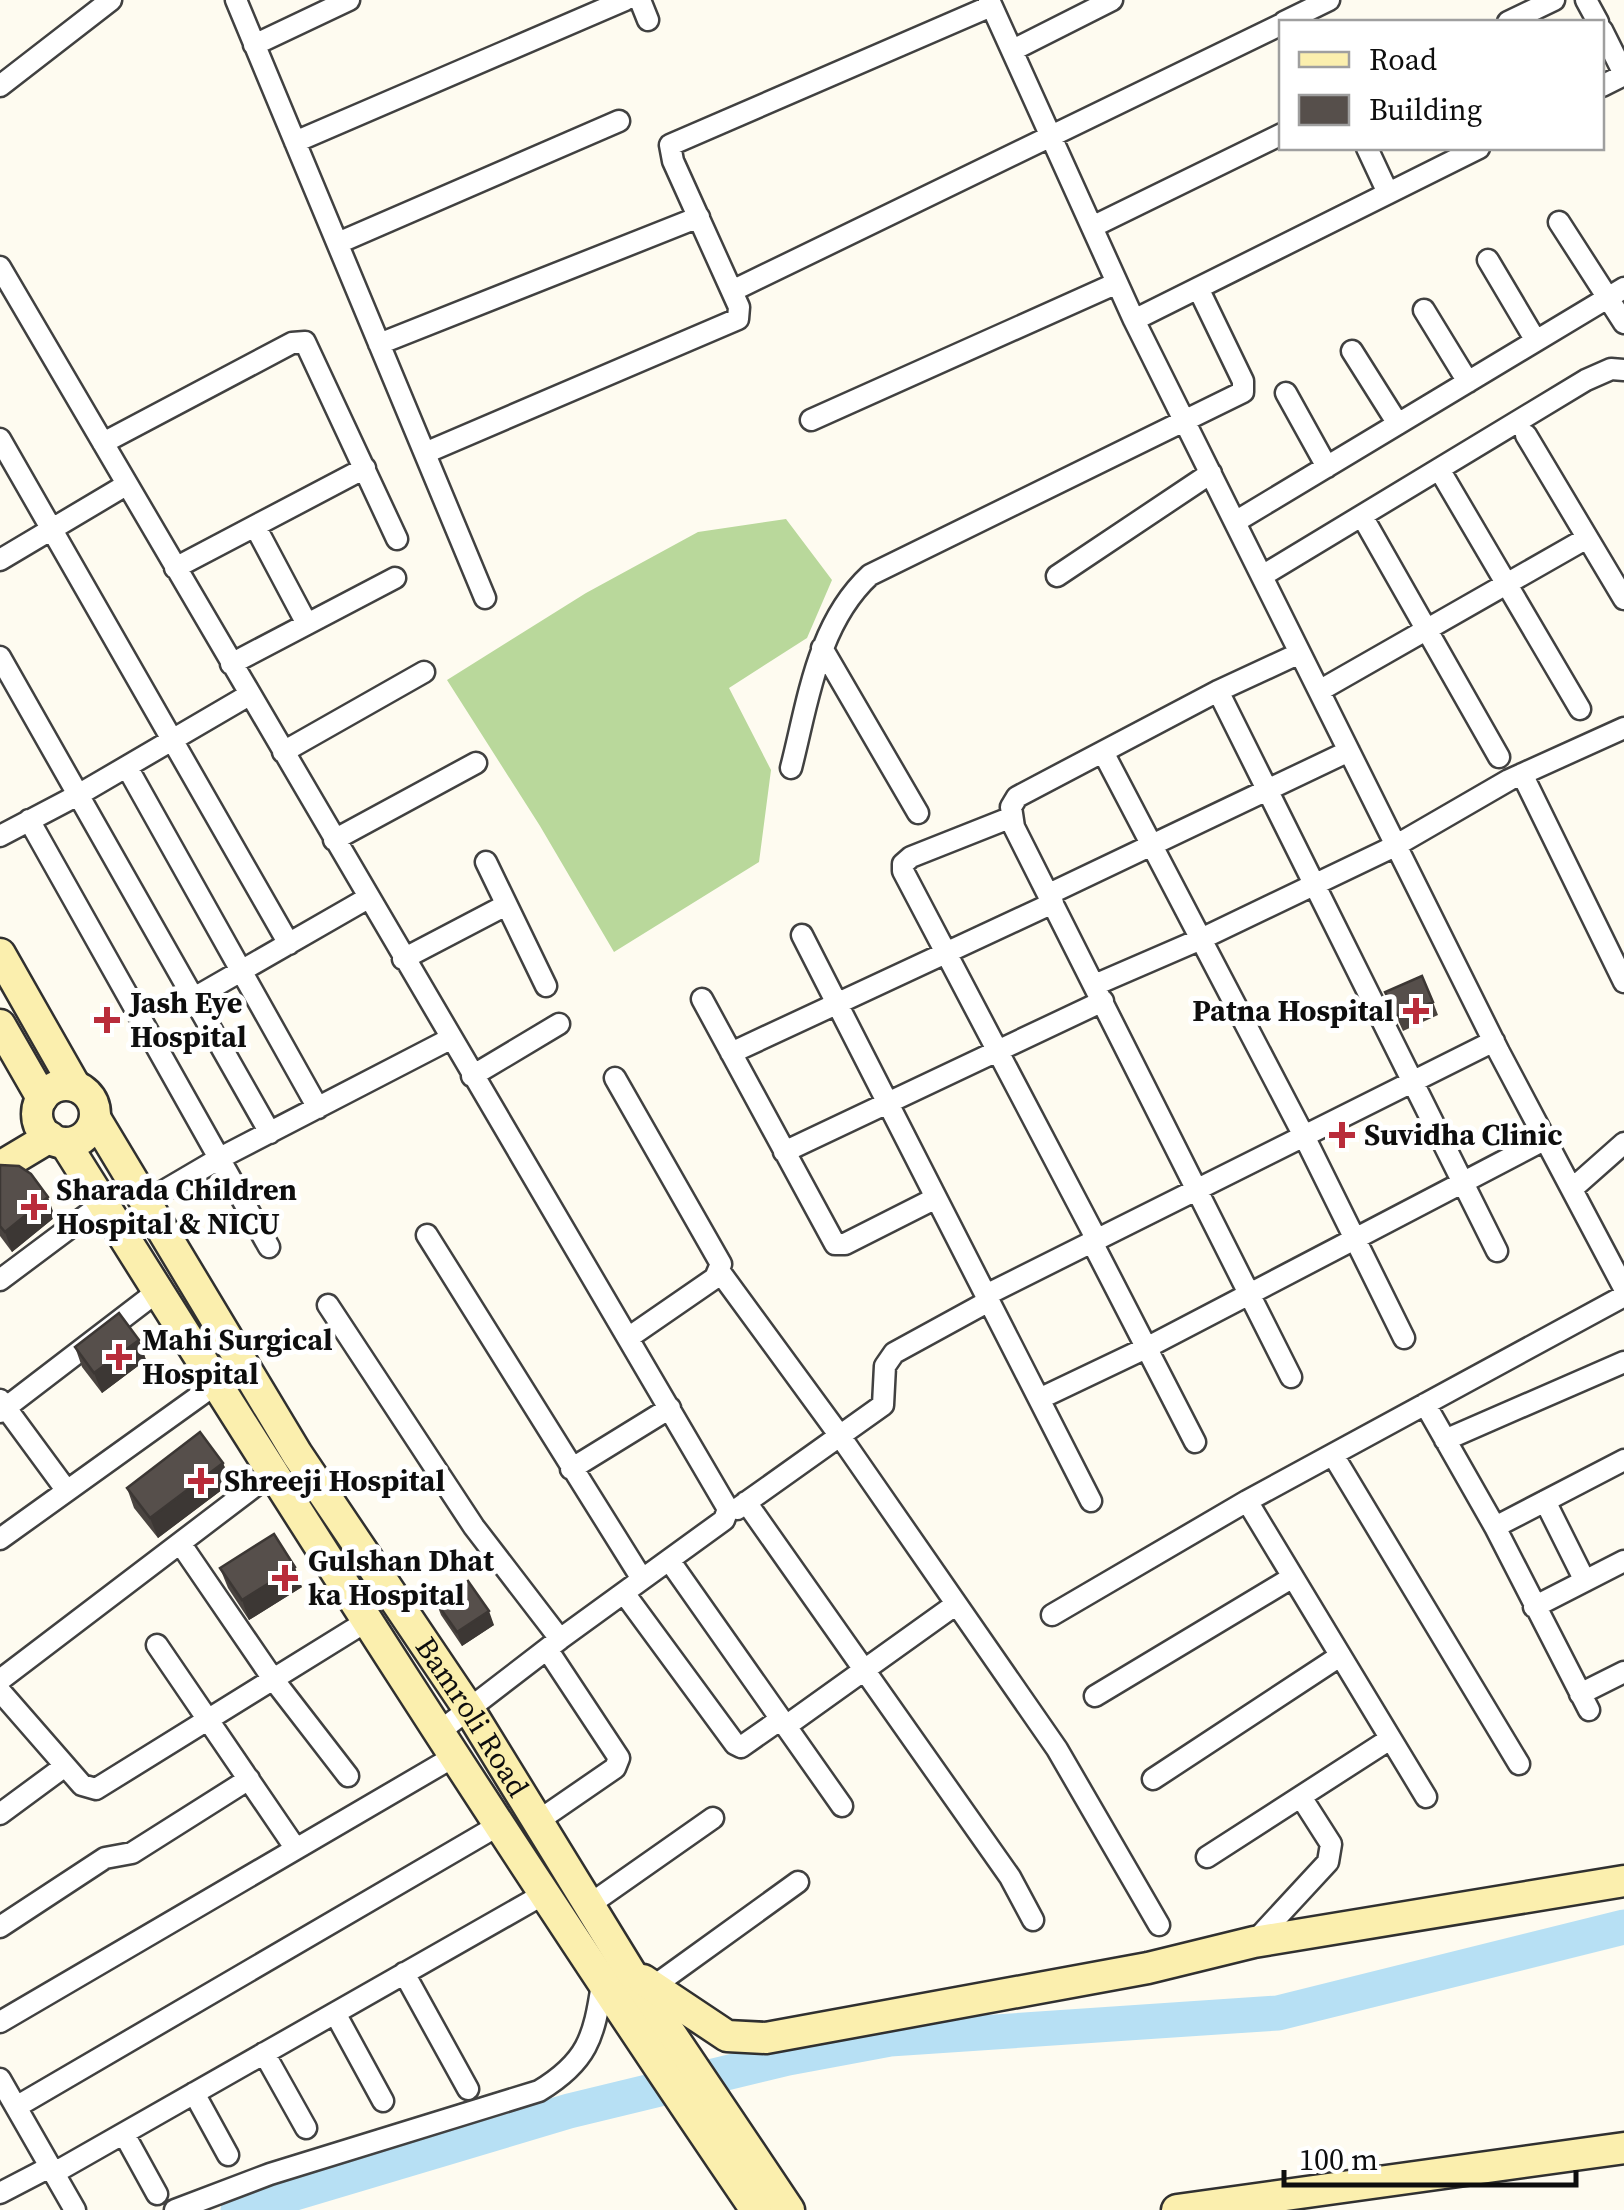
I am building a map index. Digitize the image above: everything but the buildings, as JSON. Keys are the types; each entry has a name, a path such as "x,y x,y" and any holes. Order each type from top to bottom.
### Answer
{"street":[{"path":"0,86 111,0"},
{"path":"236,0 485,598"},
{"path":"254,45 349,0"},
{"path":"295,142 625,0"},
{"path":"1013,50 1112,0"},
{"path":"1295,16 1329,0"},
{"path":"1512,20 1554,0"},
{"path":"425,452 732,322 740,314 732,291 673,161 670,145 990,3 1134,320 1395,846 1624,1288"},
{"path":"732,291 1279,24"},
{"path":"1604,34 1624,74"},
{"path":"338,244 620,120"},
{"path":"1092,227 1279,135"},
{"path":"1367,150 1388,193"},
{"path":"1134,320 1476,150"},
{"path":"379,344 699,217"},
{"path":"1559,222 1616,293 1624,323"},
{"path":"1488,260 1536,341"},
{"path":"0,266 403,959 725,1501 728,1515"},
{"path":"811,420 1117,283"},
{"path":"791,768 822,648 859,586 870,575 1184,418 1238,395 1245,387 1198,288"},
{"path":"1235,522 1616,293"},
{"path":"1424,310 1468,382"},
{"path":"102,444 298,341 309,346 398,539"},
{"path":"1352,352 1398,424"},
{"path":"1262,576 1586,380 1611,369 1624,370"},
{"path":"1286,393 1327,467"},
{"path":"1526,434 1624,599"},
{"path":"0,439 289,944"},
{"path":"175,568 365,468"},
{"path":"1439,469 1580,709"},
{"path":"1057,576 1212,473"},
{"path":"0,560 126,485"},
{"path":"1362,516 1499,757"},
{"path":"254,526 307,624"},
{"path":"1319,691 1587,538"},
{"path":"231,664 395,578"},
{"path":"822,648 918,813"},
{"path":"1291,1376 1051,898 1011,807 1017,797 1218,691 1300,653"},
{"path":"0,657 270,1133"},
{"path":"283,752 424,672"},
{"path":"1218,691 1497,1251"},
{"path":"0,836 78,795 249,694"},
{"path":"784,1152 998,1053 1201,939 1395,846 1522,774 1624,728"},
{"path":"731,1053 946,953 1152,845 1349,750"},
{"path":"1104,752 1304,1136 1404,1338"},
{"path":"334,840 476,763"},
{"path":"127,767 318,1108"},
{"path":"1522,774 1624,982"},
{"path":"1012,816 911,858 903,864 906,881 998,1053 1194,1442"},
{"path":"30,820 270,1247"},
{"path":"486,862 546,986"},
{"path":"194,998 368,898"},
{"path":"403,959 506,905"},
{"path":"802,935 1091,1501"},
{"path":"0,954 76,1086 58,1086 49,1125 0,1168"},
{"path":"702,999 834,1244 845,1244 936,1198"},
{"path":"472,1076 560,1024"},
{"name":"Bamroli Road","path":"0,1026 49,1125 544,1894 628,1986 789,2210"},
{"path":"146,1202 220,1158 450,1039"},
{"path":"0,2022 296,1849 447,1744 470,1710 553,1644 883,1404 885,1366 894,1353 1094,1241 1494,1041"},
{"path":"615,1078 718,1255 720,1272 840,1436 1057,1749 1159,1925"},
{"name":"Bamroli Road","path":"76,1086 90,1096 95,1118 297,1454 470,1710 589,1905 628,1986 756,2210"},
{"path":"0,1145 49,1125 84,1137 95,1118"},
{"path":"1039,1399 1146,1348 1546,1139"},
{"path":"1572,1189 1624,1143"},
{"path":"0,1280 102,1202"},
{"path":"427,1235 642,1579"},
{"path":"628,1338 720,1272"},
{"path":"66,1491 2,1406 158,1291"},
{"path":"1052,1615 1247,1500 1624,1296"},
{"path":"328,1305 553,1644 619,1758 615,1768 538,1822"},
{"path":"1445,1440 1624,1362"},
{"path":"0,1539 216,1384"},
{"path":"1425,1404 1495,1527 1584,1702 1624,1672"},
{"path":"571,1469 670,1408"},
{"path":"1333,1454 1519,1764"},
{"path":"1495,1527 1624,1460"},
{"path":"272,1474 1,1680 65,1766 82,1785 96,1789 367,1621"},
{"path":"1247,1500 1426,1798"},
{"path":"1545,1501 1585,1581"},
{"path":"746,1502 1010,1877 1033,1920"},
{"path":"180,1543 273,1679 348,1776"},
{"path":"669,1560 842,1806"},
{"path":"1534,1608 1624,1561"},
{"path":"1095,1696 1293,1577"},
{"path":"624,1593 734,1744 745,1746 865,1672 955,1604"},
{"path":"157,1644 296,1849"},
{"path":"1153,1779 1340,1656"},
{"path":"1207,1858 1390,1739"},
{"path":"0,1814 65,1766"},
{"path":"0,1927 105,1858 132,1853 249,1780"},
{"path":"1254,1942 1328,1862 1331,1853 1330,1844 1301,1797"},
{"path":"589,1905 713,1818"},
{"path":"16,2107 499,1824"},
{"path":"628,1986 727,2036 766,2038 1148,1968 1254,1942 1624,1881"},
{"path":"175,2210 270,2174 539,2092 564,2076 628,1986 798,1882"},
{"path":"3,2185 52,2170 124,2134 544,1894"},
{"path":"404,1974 468,2089"},
{"path":"334,2013 382,2101"},
{"path":"264,2053 306,2128"},
{"path":"0,2079 75,2210"},
{"path":"194,2093 228,2155"},
{"path":"124,2134 157,2194"},
{"path":"1177,2210 1624,2148"}],"green space":[{"path":"786,519 832,580 807,638 729,688 771,770 759,862 614,952 447,680 586,593 698,532"}],"waterway":[{"path":"238,2210 569,2111 788,2058 890,2039 1278,2013 1624,1927"}],"place":[{"name":"Patna Hospital","path":"1416,1011"},
{"name":"Jash Eye Hospital","path":"107,1020"},
{"name":"Suvidha Clinic","path":"1342,1135"},
{"name":"Sharada Children Hospital & NICU","path":"34,1207"},
{"name":"Mahi Surgical Hospital","path":"119,1357"},
{"name":"Shreeji Hospital","path":"201,1481"},
{"name":"Gulshan Dhat ka Hospital","path":"285,1578"}]}
